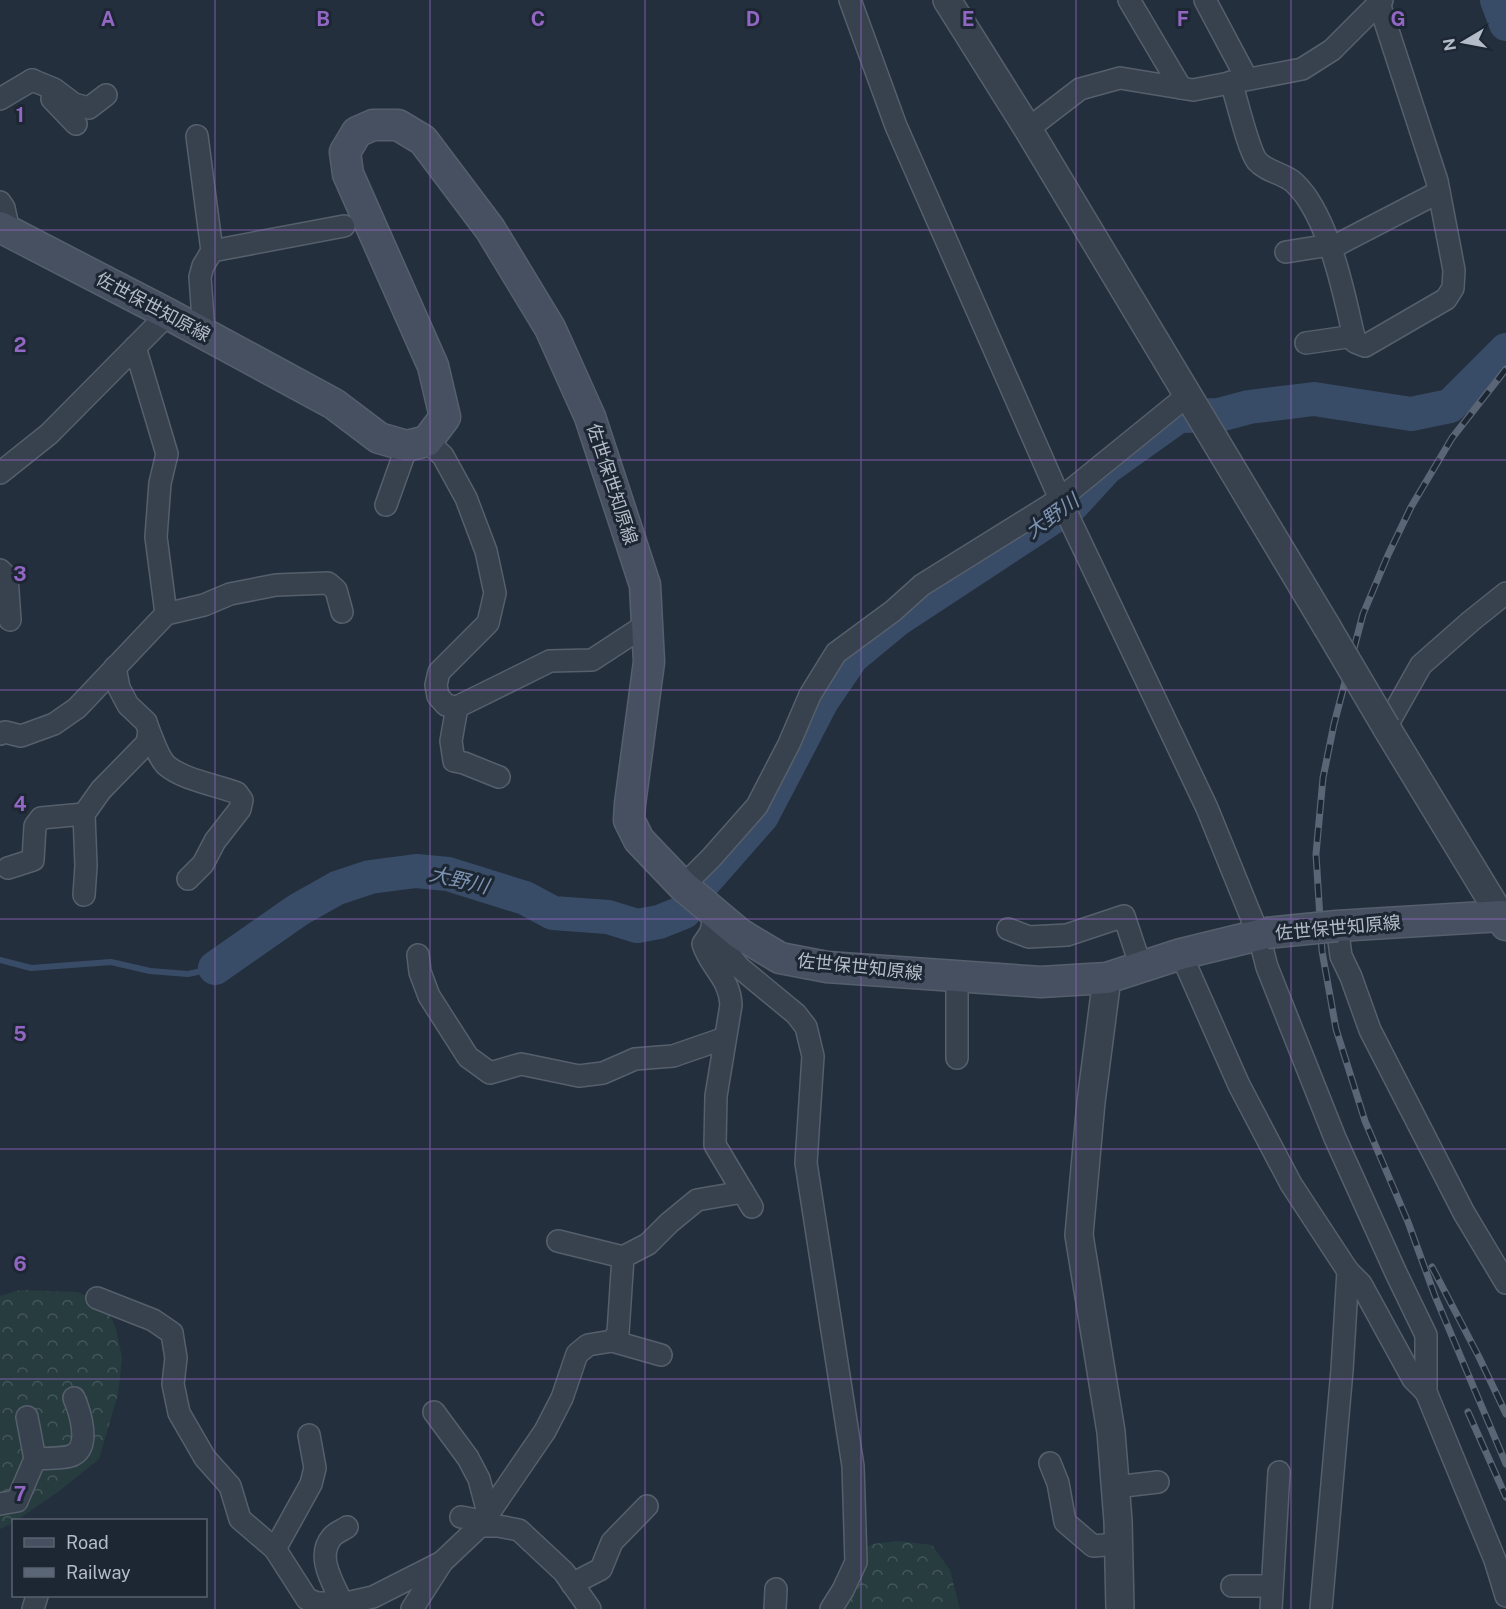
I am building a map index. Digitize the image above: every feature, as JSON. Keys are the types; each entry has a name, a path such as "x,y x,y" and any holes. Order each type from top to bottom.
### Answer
{"main road":[{"name":"佐世保世知原線","path":"4,229 204,333 334,404 379,438 417,443 445,417 433,366 348,174 345,152 357,132 373,125 398,125 423,140 490,229 550,328 594,428 645,585 649,662 629,820 639,840 683,886 714,924 740,934 780,958 828,967 1041,982 1107,978 1181,954 1263,935 1337,926 1504,919"}],"street":[{"path":"850,0 896,126 1060,499 1207,808 1263,935 1267,967 1335,1138 1395,1273 1426,1335 1426,1392 1495,1560 1506,1596"},
{"path":"947,0 1028,129 1386,727 1504,919"},
{"path":"1129,0 1181,88"},
{"path":"1028,129 1080,89 1120,78 1193,90 1239,81 1302,69 1332,50 1380,2 1439,192 1454,270 1453,288 1446,299 1365,346 1355,342 1330,247 1305,196 1290,179 1269,171 1257,160 1251,149 1239,81 1205,0"},
{"path":"32,80 54,89 74,104 89,108 106,95"},
{"path":"0,99 32,80"},
{"path":"32,80 76,124"},
{"path":"197,136 212,251 203,266 200,277 204,333"},
{"path":"1286,253 1330,247 1439,192"},
{"path":"0,202 4,208 4,229"},
{"path":"212,251 344,226"},
{"path":"0,473 49,434 168,314"},
{"path":"1306,344 1354,336"},
{"path":"135,346 166,454 160,483 156,537 166,614"},
{"path":"683,886 757,806 789,744 810,695 836,653 893,611 922,585 1060,499 1188,395"},
{"path":"386,505 417,443 443,456 466,498 486,551 495,593 488,623 439,672 436,685 438,696 446,705 457,707 550,661 592,660 647,624"},
{"path":"0,570 7,577 10,620"},
{"path":"0,734 5,732 21,736 54,724 77,708 166,614 204,605 230,594 276,585 328,583 336,590 342,612"},
{"path":"1386,727 1421,665 1506,593"},
{"path":"115,667 119,688 128,705 147,722 157,750 165,764 181,774 237,793 242,800 240,809 215,841 203,864 188,879"},
{"path":"457,707 452,741 454,761 500,777"},
{"path":"84,895 86,866 84,814 101,790 147,743 149,731"},
{"path":"8,868 33,860 35,826 40,818 84,814"},
{"path":"1008,929 1029,937 1067,935 1124,916 1141,967"},
{"path":"558,1241 623,1257 648,1244 697,1200 747,1199 715,1144 716,1096 731,1005 730,991 706,954 703,944 714,924"},
{"path":"714,924 739,967 796,1014 806,1027 813,1056 806,1163 853,1466 856,1562 831,1609"},
{"path":"1337,926 1341,956 1370,1030 1464,1213 1506,1283"},
{"path":"1181,954 1239,1085 1291,1184 1348,1271 1361,1284 1413,1379 1426,1392"},
{"path":"418,955 420,972 429,996 468,1057 490,1073 521,1064 579,1076 603,1073 635,1059 673,1056 725,1038"},
{"path":"957,976 957,1058"},
{"path":"1107,978 1091,1102 1079,1235 1111,1432 1119,1544 1120,1609"},
{"path":"612,1341 618,1333 623,1257"},
{"path":"1321,1609 1342,1370 1348,1271"},
{"path":"97,1298 153,1320 172,1333 176,1358 173,1384 179,1413 205,1458 230,1486 240,1519 275,1549 307,1599 317,1603 342,1603 373,1597 442,1562"},
{"path":"412,1609 442,1562 545,1431 562,1398 577,1354 588,1345 612,1341 661,1355"},
{"path":"35,1459 72,1456 80,1448 83,1432 81,1415 74,1398"},
{"path":"434,1412 468,1458 479,1479 478,1519"},
{"path":"0,1504 16,1501 35,1459 27,1417"},
{"path":"275,1549 311,1484 315,1468 309,1435"},
{"path":"1050,1463 1058,1483 1065,1522 1093,1546 1119,1544"},
{"path":"1271,1609 1279,1472"},
{"path":"1115,1488 1158,1482"},
{"path":"572,1584 601,1569 612,1542 647,1506"},
{"path":"478,1519 519,1530 564,1572 590,1609"},
{"path":"342,1603 324,1563 325,1550 332,1537 347,1527"},
{"path":"1232,1586 1272,1586"}],"green space":[{"path":"20,1290 78,1292 106,1306 116,1329 122,1358 118,1394 99,1459 58,1492 18,1519 12,1519 12,1523 0,1529 0,1296"},
{"path":"897,1541 932,1545 950,1570 960,1609 831,1609 853,1554 873,1544"}],"waterway":[{"path":"1497,0 1506,24"},
{"name":"大野川","path":"704,882 762,816 822,701 852,657 898,619 1073,504 1106,468 1179,416 1219,415 1249,407 1314,399 1411,414 1450,406 1506,350"},
{"name":"大野川","path":"215,968 298,910 337,888 370,877 416,871 448,874 525,898 553,913 608,917 637,926 659,922 684,912"},
{"path":"0,960 31,968 111,962 150,971 188,974 215,968"}],"railway":[{"path":"1506,369 1452,438 1411,507 1363,614 1334,724 1323,778 1316,854 1322,951 1336,1029 1365,1121 1506,1464"},
{"path":"1432,1267 1506,1414"},
{"path":"1468,1412 1506,1497"}]}
